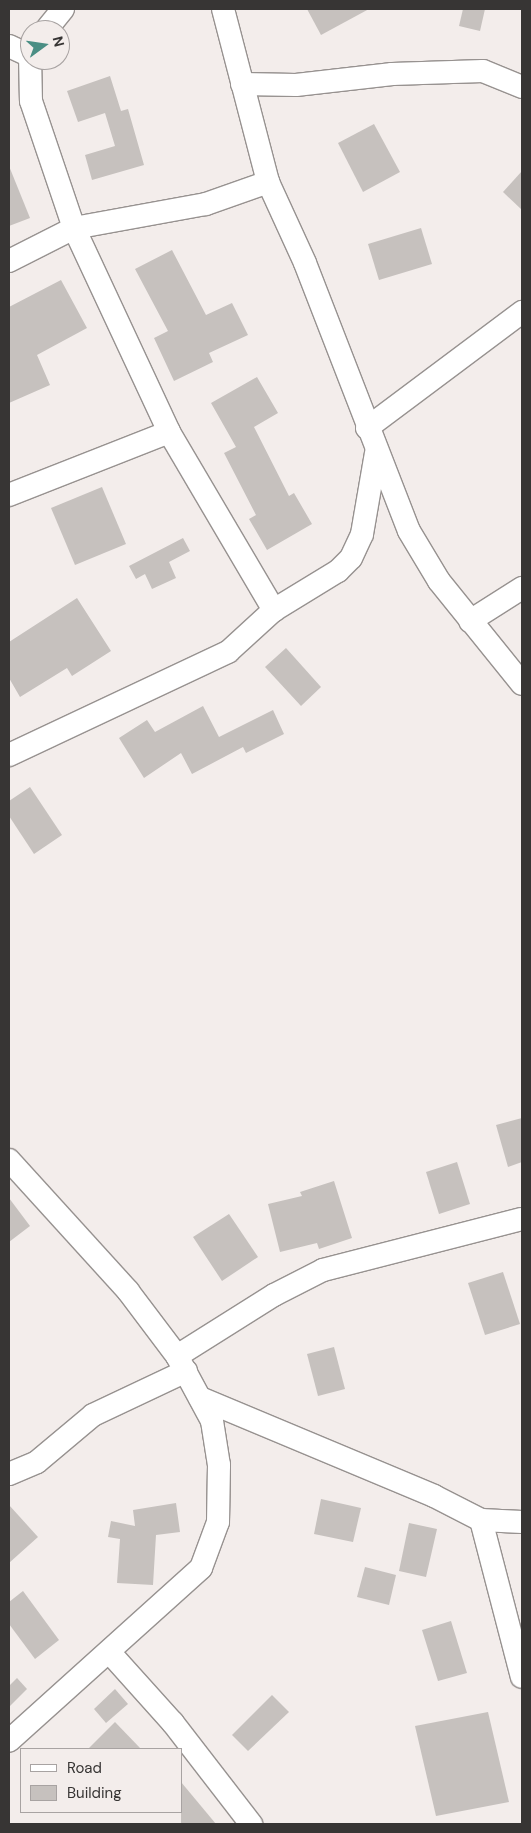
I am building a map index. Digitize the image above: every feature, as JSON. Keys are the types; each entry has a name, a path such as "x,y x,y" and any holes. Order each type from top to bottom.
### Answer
{"street":[{"path":"55,20 64,9"},
{"path":"223,9 268,182 306,263 376,453 421,554 470,622 522,684"},
{"path":"30,70 31,101 74,228 169,432 274,610"},
{"path":"242,84 296,85 392,74 483,71 522,87"},
{"path":"9,261 74,228 206,204 268,182"},
{"path":"367,428 522,312"},
{"path":"9,495 169,432"},
{"path":"9,755 228,652 274,610 338,571 351,558 362,534 376,453"},
{"path":"470,622 522,588"},
{"path":"9,1160 128,1291 182,1363 212,1421 220,1465 214,1531 201,1568 111,1654 9,1742"},
{"path":"9,1474 37,1462 92,1415 182,1363 274,1295 323,1270 522,1219"},
{"path":"200,1398 434,1496 481,1520 522,1522"},
{"path":"481,1520 522,1677"},
{"path":"111,1654 173,1723 252,1824"}],"building":[{"path":"307,9 369,9 321,35"},
{"path":"463,9 485,9 480,31 459,26"},
{"path":"110,76 121,111 128,109 144,165 92,180 85,155 115,146 105,113 78,122 67,91"},
{"path":"374,124 400,172 363,192 338,143"},
{"path":"9,166 30,218 9,226"},
{"path":"522,171 522,210 503,192"},
{"path":"421,228 432,264 379,280 368,244"},
{"path":"172,250 206,315 232,303 248,335 209,353 213,362 174,381 154,338 168,331 135,269"},
{"path":"61,280 87,328 37,355 50,385 9,403 9,307"},
{"path":"257,377 278,413 254,427 289,496 294,493 312,524 267,550 249,519 256,515 224,453 236,447 211,403"},
{"path":"102,487 126,544 75,565 51,508"},
{"path":"183,538 190,551 169,562 176,578 152,589 145,574 136,579 129,566"},
{"path":"77,598 111,651 72,676 67,668 20,697 9,678 9,642"},
{"path":"286,648 321,687 301,706 265,667"},
{"path":"203,706 219,737 273,710 284,734 246,753 243,747 192,774 181,753 144,778 119,738 147,720 155,732"},
{"path":"30,787 62,835 34,854 9,816 9,801"},
{"path":"522,1118 522,1162 508,1167 496,1125"},
{"path":"457,1162 470,1204 439,1214 426,1172"},
{"path":"334,1181 352,1238 319,1249 317,1243 280,1252 268,1204 302,1196 300,1192"},
{"path":"9,1198 30,1226 9,1242"},
{"path":"229,1214 258,1257 222,1281 193,1237"},
{"path":"503,1272 520,1324 485,1335 468,1283"},
{"path":"334,1347 345,1389 318,1396 307,1354"},
{"path":"321,1499 361,1508 353,1542 314,1534"},
{"path":"176,1503 180,1532 156,1535 153,1585 117,1583 120,1539 108,1537 111,1521 135,1526 133,1510"},
{"path":"9,1505 38,1537 9,1563"},
{"path":"409,1523 437,1529 426,1577 399,1571"},
{"path":"365,1567 396,1575 389,1605 357,1597"},
{"path":"23,1591 59,1640 35,1659 9,1624 9,1602"},
{"path":"451,1621 467,1673 438,1681 422,1630"},
{"path":"17,1678 27,1689 9,1707 9,1686"},
{"path":"115,1689 128,1704 106,1723 94,1709"},
{"path":"272,1695 289,1712 248,1751 232,1735"},
{"path":"488,1712 509,1802 436,1816 415,1726"},
{"path":"115,1722 140,1748 89,1748"},
{"path":"182,1783 216,1824 181,1824 182,1813"}]}
